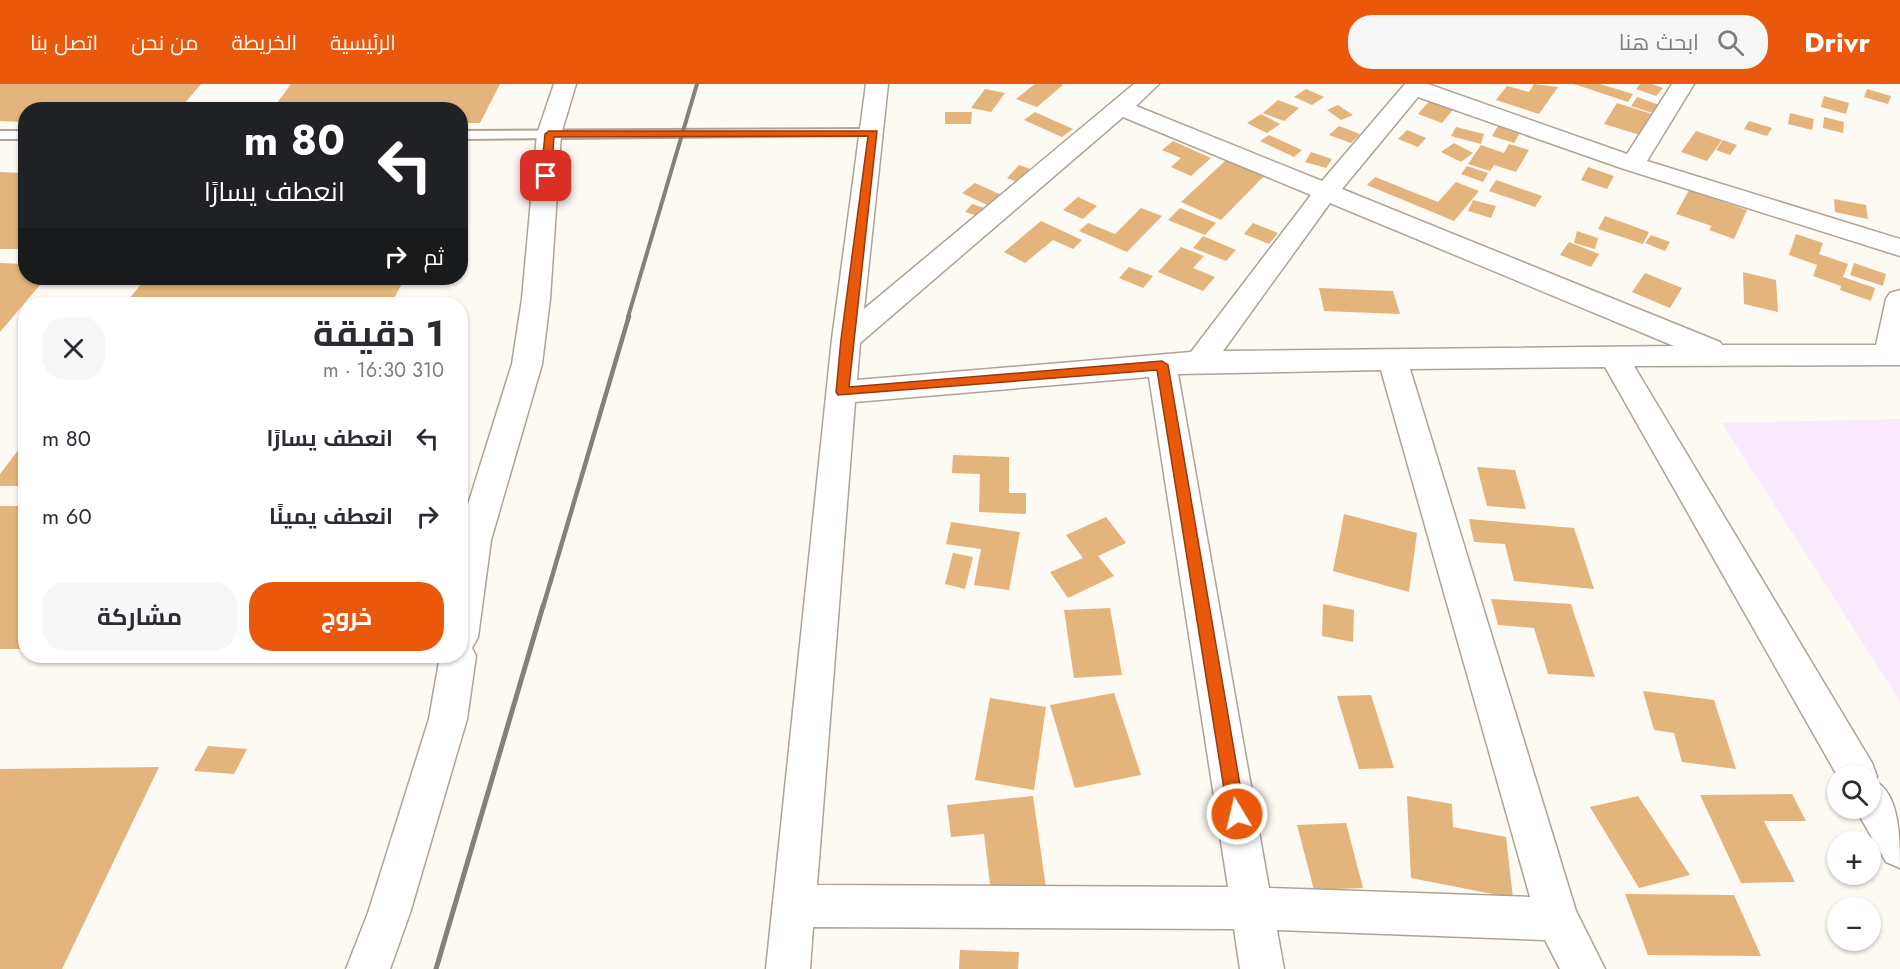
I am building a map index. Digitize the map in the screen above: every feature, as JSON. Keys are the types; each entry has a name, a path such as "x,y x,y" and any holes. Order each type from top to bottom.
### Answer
{"street":[{"path":"468,582 474,540 526,364 536,299 549,134 565,84"},
{"path":"788,969 846,339 873,133 877,84"},
{"path":"846,339 1148,84"},
{"path":"1633,164 1683,84"},
{"path":"1200,362 1325,193 1415,86 1633,164 1900,248"},
{"path":"1121,108 1723,354"},
{"path":"842,392 1200,362 1723,354 1894,355 1900,299"},
{"path":"1613,356 1852,765"},
{"path":"1392,359 1557,919 1583,969"},
{"path":"1162,365 1262,969"},
{"path":"368,969 389,913 448,719 457,663"},
{"path":"1881,816 1900,848"},
{"path":"794,906 1252,908 1557,919"}],"lane":[{"path":"468,135 873,133"},
{"path":"0,135 18,135"}],"shaded area":[{"path":"1900,419 1900,701 1722,423"}],"building":[{"path":"0,84 201,84 186,102 18,102 18,122 0,121"},
{"path":"291,84 500,84 480,123 468,123 468,102 278,102"},
{"path":"1035,84 1063,85 1037,107 1016,99"},
{"path":"1534,84 1558,87 1539,114 1496,100 1507,86 1529,92"},
{"path":"1574,84 1600,84 1633,94 1628,102"},
{"path":"1640,84 1652,84 1663,88 1656,96 1636,89"},
{"path":"985,89 1005,93 991,112 971,108"},
{"path":"1306,89 1324,97 1312,105 1294,97"},
{"path":"1867,89 1891,96 1888,104 1864,97"},
{"path":"1824,96 1849,103 1846,114 1821,107"},
{"path":"1637,97 1662,106 1656,114 1631,106"},
{"path":"1432,98 1456,106 1442,123 1418,114"},
{"path":"1278,100 1299,108 1284,121 1263,113"},
{"path":"1617,103 1652,114 1640,135 1604,124"},
{"path":"1338,105 1353,115 1341,120 1327,110"},
{"path":"945,112 972,112 971,124 945,124"},
{"path":"1035,112 1073,129 1062,137 1024,120"},
{"path":"1790,113 1814,119 1812,130 1788,124"},
{"path":"1261,114 1280,124 1267,133 1247,123"},
{"path":"1824,117 1844,122 1843,133 1823,128"},
{"path":"1749,121 1772,128 1767,136 1744,129"},
{"path":"1339,126 1360,134 1351,143 1329,135"},
{"path":"1498,126 1520,133 1514,143 1492,136"},
{"path":"1456,127 1484,134 1481,144 1451,136"},
{"path":"1407,130 1426,138 1418,147 1398,139"},
{"path":"1696,131 1722,140 1707,161 1681,152"},
{"path":"1269,135 1302,150 1294,157 1260,141"},
{"path":"1723,140 1737,145 1730,155 1716,150"},
{"path":"1173,141 1211,158 1191,176 1171,167 1181,158 1162,150"},
{"path":"1454,143 1473,153 1461,162 1441,152"},
{"path":"1509,144 1529,150 1516,172 1494,165 1490,171 1468,164 1481,145 1504,153"},
{"path":"1311,152 1332,159 1326,168 1305,162"},
{"path":"1226,160 1265,175 1221,220 1181,202"},
{"path":"1019,165 1036,171 1023,184 1007,178"},
{"path":"1467,166 1488,173 1483,182 1461,174"},
{"path":"1588,167 1614,176 1607,189 1581,180"},
{"path":"0,172 18,173 18,249 0,249"},
{"path":"1375,177 1438,202 1456,182 1479,191 1454,221 1367,185"},
{"path":"1496,180 1542,196 1535,207 1489,191"},
{"path":"975,183 1006,197 993,208 962,193"},
{"path":"1689,190 1747,210 1734,239 1709,230 1712,226 1676,214"},
{"path":"1078,197 1097,206 1083,219 1063,210"},
{"path":"1834,199 1866,205 1868,219 1835,212"},
{"path":"1473,200 1496,206 1491,218 1468,211"},
{"path":"972,204 994,211 987,219 965,212"},
{"path":"1141,208 1162,216 1127,252 1079,231 1088,223 1115,234"},
{"path":"1180,208 1216,223 1205,235 1168,220"},
{"path":"1605,216 1649,232 1643,244 1598,229"},
{"path":"1041,221 1082,240 1073,249 1053,240 1025,263 1004,252"},
{"path":"1253,223 1278,233 1269,244 1244,234"},
{"path":"1577,231 1598,238 1595,249 1574,243"},
{"path":"1796,234 1823,243 1819,254 1848,264 1843,277 1875,288 1871,301 1840,290 1841,286 1813,276 1817,265 1789,255"},
{"path":"1651,235 1670,242 1665,251 1645,243"},
{"path":"1203,236 1236,250 1226,261 1193,248"},
{"path":"1569,242 1599,254 1591,267 1560,255"},
{"path":"1181,247 1204,256 1193,268 1215,277 1203,291 1158,272"},
{"path":"0,263 18,264 18,285 40,285 30,297 18,297 18,311 0,332"},
{"path":"1854,263 1886,274 1883,286 1850,275"},
{"path":"1129,267 1153,276 1143,288 1119,278"},
{"path":"1743,272 1776,280 1778,312 1744,304"},
{"path":"1645,273 1682,288 1670,308 1632,292"},
{"path":"140,285 401,285 395,297 131,297"},
{"path":"1319,288 1393,291 1400,314 1324,311"},
{"path":"18,450 18,486 0,486 0,474"},
{"path":"953,455 1009,457 1009,493 1026,493 1026,514 979,512 980,474 952,473"},
{"path":"1477,467 1515,470 1526,509 1487,506"},
{"path":"0,506 18,506 18,649 0,649"},
{"path":"1344,514 1417,533 1409,592 1333,571"},
{"path":"1106,517 1126,543 1098,556 1114,576 1068,598 1050,572 1083,558 1066,535"},
{"path":"1469,519 1574,528 1594,589 1514,581 1505,544 1474,542"},
{"path":"951,522 1020,532 1009,590 974,585 981,549 946,544"},
{"path":"953,553 973,557 965,589 945,584"},
{"path":"1491,599 1571,604 1595,677 1548,674 1534,628 1498,625"},
{"path":"1323,604 1354,610 1353,642 1322,636"},
{"path":"1110,608 1122,675 1074,678 1064,610"},
{"path":"1643,691 1714,700 1736,769 1682,762 1674,733 1654,730"},
{"path":"1114,693 1141,775 1075,788 1050,705"},
{"path":"1371,695 1394,768 1359,769 1337,696"},
{"path":"990,698 1046,707 1034,790 975,780"},
{"path":"208,746 247,749 234,774 194,771"},
{"path":"159,767 62,969 0,969 0,769"},
{"path":"1792,794 1806,821 1764,821 1795,882 1741,883 1700,795"},
{"path":"1033,796 1047,895 992,901 984,834 951,837 947,805"},
{"path":"1407,796 1452,804 1453,827 1506,837 1513,898 1411,878"},
{"path":"1638,796 1690,875 1639,888 1590,807"},
{"path":"1346,823 1363,888 1314,890 1297,825"},
{"path":"1625,894 1734,895 1761,956 1648,955"},
{"path":"960,950 1019,952 1018,969 959,969"}],"railway":[{"path":"628,317 697,84"},
{"path":"543,607 629,316"},
{"path":"436,969 543,606"}],"route":[{"path":"546,176 549,134 873,133 846,339 842,392 1162,365 1237,814"}]}
